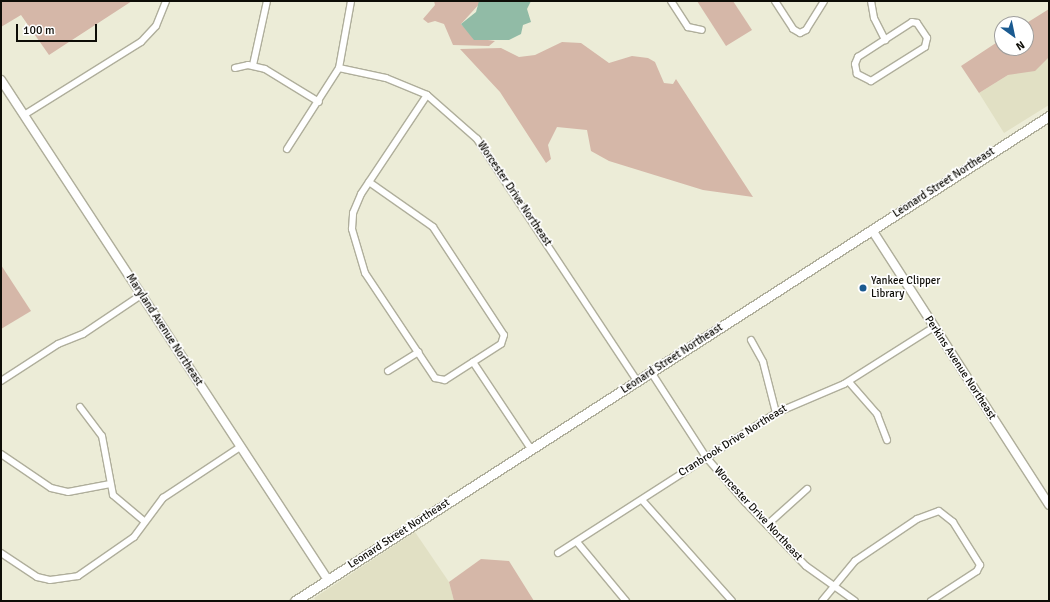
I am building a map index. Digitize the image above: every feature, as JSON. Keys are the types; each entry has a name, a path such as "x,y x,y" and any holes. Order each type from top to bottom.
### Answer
{"main road":[{"name":"Leonard Street Northeast","path":"295,601 1049,116"}],"street":[{"path":"24,115 69,90 140,42 156,26 166,1"},
{"path":"253,65 267,1"},
{"path":"287,149 340,68 351,1"},
{"path":"670,1 688,27 702,30"},
{"path":"775,1 793,29 800,33 806,30 824,1"},
{"path":"871,1 874,18 884,40"},
{"path":"914,22 927,43 867,81 857,74 855,62 884,40 914,22"},
{"path":"235,68 253,65 276,74 319,102"},
{"name":"Worcester Drive Northeast","path":"340,68 386,78 427,95 460,122 488,153 637,381"},
{"name":"Maryland Avenue Northeast","path":"1,80 328,580"},
{"path":"369,182 433,228 504,335 501,344 445,380 438,380 418,352 357,253 353,213 369,182 427,95"},
{"name":"Perkins Avenue Northeast","path":"872,230 1049,505"},
{"path":"1,381 58,344 83,334 141,295"},
{"name":"Cranbrook Drive Northeast","path":"558,553 776,413 849,382 934,327"},
{"path":"751,340 763,362 776,413"},
{"path":"388,371 418,352"},
{"path":"473,362 531,449"},
{"name":"Worcester Drive Northeast","path":"651,372 706,457 806,566 855,601"},
{"path":"849,382 877,414 886,440"},
{"path":"80,407 102,436 110,484 118,503 144,521"},
{"path":"1,553 37,577 64,580 78,576 121,547 163,498 240,447"},
{"path":"1,454 52,488 68,492 110,484"},
{"path":"767,525 807,490"},
{"path":"642,500 732,601"},
{"path":"822,601 850,565 869,550 916,519 939,511 953,522 980,565 977,571 931,601"},
{"path":"577,542 624,600"}],"shaded area":[{"path":"1,1 132,1 49,55 21,15 1,27"},
{"path":"434,1 481,2 461,24 474,38 495,41 489,46 453,45 444,24 435,21 428,23 423,19 435,5"},
{"path":"479,1 531,1 527,9 531,22 523,25 521,34 509,40 474,40 461,24 476,12"},
{"path":"697,1 733,1 752,30 726,46"},
{"path":"1049,9 1049,57 1035,71 1008,75 979,93 961,66 994,44 994,56 1034,56 1034,18"},
{"path":"562,42 581,43 609,63 632,56 648,58 655,62 664,83 673,84 676,79 753,197 703,190 609,161 591,151 587,130 557,127 548,145 551,159 546,163 500,92 460,49 501,48 519,57 535,55"},
{"path":"1049,57 1049,105 1004,133 979,93 1008,75 1036,67"},
{"path":"1,265 31,311 1,329"},
{"path":"415,532 449,582 454,601 316,601 314,598"},
{"path":"481,559 509,561 534,601 454,601 449,582"}],"place":[{"name":"Yankee Clipper Library","path":"863,288"}]}
